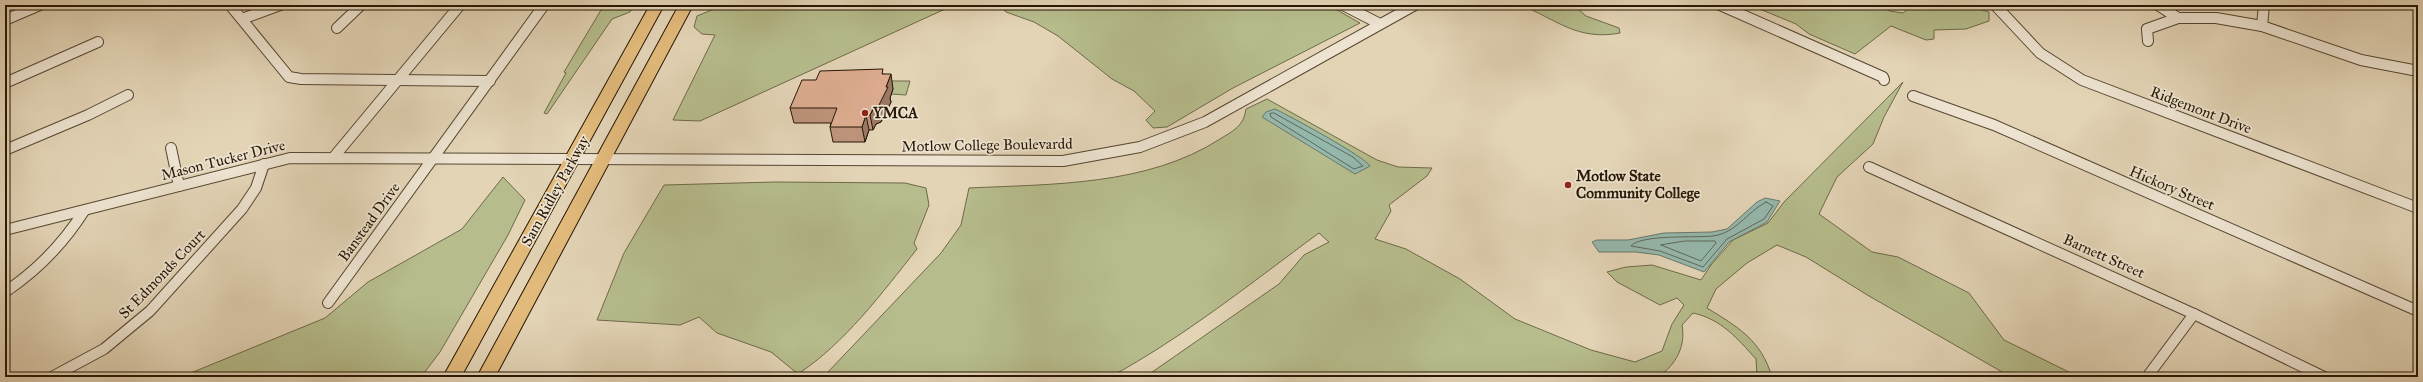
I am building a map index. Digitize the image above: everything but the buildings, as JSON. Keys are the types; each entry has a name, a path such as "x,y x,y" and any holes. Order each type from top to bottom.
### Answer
{"main road":[{"name":"Sam Ridley Parkway","path":"452,377 657,5"},
{"name":"Sam Ridley Parkway","path":"486,377 686,5"}],"street":[{"path":"5,20 40,5"},
{"path":"230,5 289,77 301,79 490,81"},
{"path":"242,19 280,5"},
{"path":"337,28 361,5"},
{"path":"333,158 460,5"},
{"name":"Banstead Drive","path":"328,303 544,5"},
{"path":"1343,5 1380,24"},
{"name":"Motlow College Boulevardd","path":"572,160 1063,161 1140,147 1205,122 1415,5"},
{"path":"1720,5 1883,77 1884,80"},
{"name":"Ridgemont Drive","path":"1995,5 2040,53 2082,80 2418,208"},
{"path":"2158,5 2178,18"},
{"path":"2262,26 2264,5"},
{"path":"2148,41 2147,29 2178,18 2216,18 2262,26 2360,60 2418,71"},
{"path":"5,83 98,42"},
{"path":"5,150 88,115 128,94"},
{"name":"Hickory Street","path":"1913,96 1994,125 2418,311"},
{"path":"171,148 179,186"},
{"name":"Mason Tucker Drive","path":"5,230 290,158 572,160"},
{"name":"St Edmonds Court","path":"52,377 104,349 150,311 242,210 256,188 264,164"},
{"name":"Barnett Street","path":"1869,167 2194,314 2324,377"},
{"path":"5,292 39,268 60,248 84,211"},
{"path":"2147,377 2194,314"}],"green space":[{"path":"604,5 634,5 630,12 612,19 547,114 544,113 566,73 564,72"},
{"path":"724,5 958,5 943,10 700,121 673,120 715,35 702,34 694,27 697,16"},
{"path":"999,5 1319,5 1337,10 1360,23 1233,88 1167,127 1153,128 1146,120 1155,111 1134,91 1112,79 1058,36 1034,22 1006,12"},
{"path":"1521,5 1574,5 1586,16 1619,28 1620,33 1605,35 1580,32 1557,23"},
{"path":"1750,5 1875,5 1890,11 1903,13 1913,5 1967,5 1989,12 1989,21 1966,29 1934,30 1934,39 1926,40 1891,26 1855,54 1809,34 1796,24"},
{"path":"887,81 910,81 906,95 891,94"},
{"path":"1903,82 1884,117 1873,144 1837,177 1819,214 1872,252 1898,257 1969,293 2004,340 2079,377 2011,377 1869,296 1806,257 1777,245 1747,263 1716,289 1707,308 1738,328 1755,344 1762,353 1772,377 1757,377 1756,359 1728,330 1712,320 1693,313 1682,325 1683,333 1681,348 1675,361 1658,377 1145,377 1279,284 1304,255 1329,242 1319,233 1191,327 1110,377 826,377 827,373 941,253 961,225 969,188 1098,180 1162,166 1192,154 1220,139 1240,124 1245,115 1246,109 1267,99 1377,160 1398,167 1432,168 1427,176 1389,205 1391,211 1375,239 1406,249 1460,279 1515,319 1591,350 1635,362 1662,351 1672,324 1684,305 1677,298 1660,305 1617,282 1607,272 1626,267 1652,265 1701,280 1711,265 1733,240 1768,223 1784,202"},
{"path":"503,177 525,200 508,235 440,352 421,377 181,377 325,318 368,282 462,229"},
{"path":"775,182 905,183 926,188 929,205 914,243 917,249 862,316 832,348 815,362 798,374 771,352 717,333 699,317 680,325 597,320 624,253 664,185"}],"water":[{"path":"1275,109 1342,146 1370,166 1355,174 1262,117 1266,112"},
{"path":"1765,198 1780,201 1767,222 1729,242 1704,272 1659,255 1636,252 1599,252 1592,242 1597,240 1628,240 1664,233 1712,232 1727,229 1757,202"}],"place":[{"name":"YMCA","path":"865,113"},
{"name":"Motlow State Community College","path":"1568,185"}]}
